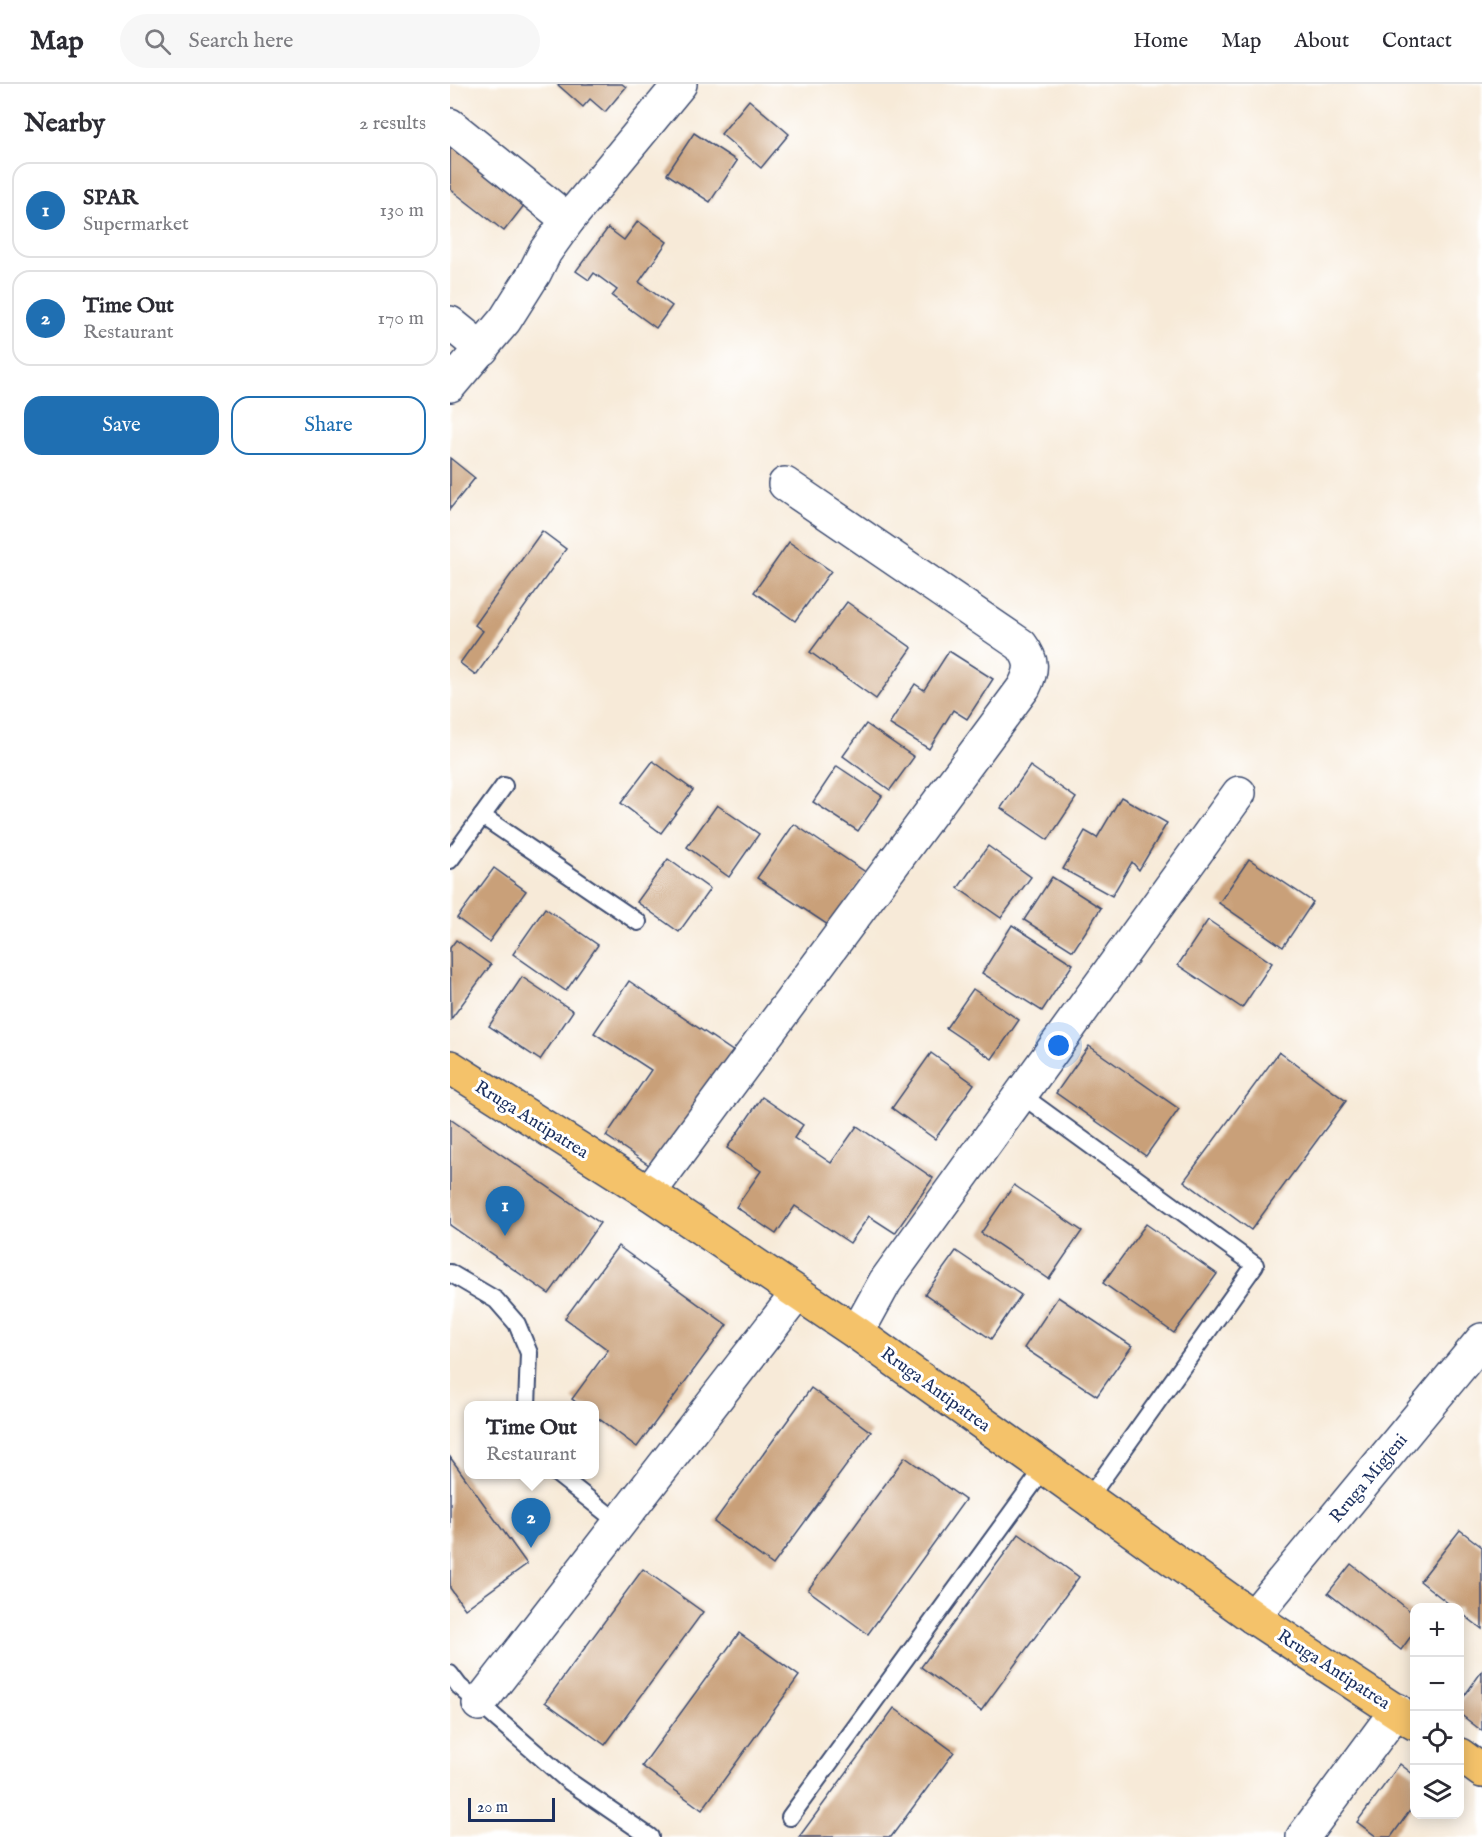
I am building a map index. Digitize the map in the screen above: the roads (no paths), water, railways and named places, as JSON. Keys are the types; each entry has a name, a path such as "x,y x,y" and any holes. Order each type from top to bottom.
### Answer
{"main road":[{"name":"Rruga Antipatrea","path":"450,1067 649,1193 857,1333 1253,1617 1406,1716"},
{"path":"1464,1758 1482,1772"}],"street":[{"path":"450,385 504,320 534,274 545,252 568,220 680,84"},
{"path":"450,124 568,220"},
{"path":"450,323 482,349"},
{"path":"649,1193 1017,697 1032,673 1031,659 1021,645 785,484"},
{"path":"857,1333 885,1282 1239,793"},
{"path":"479,1704 797,1294"},
{"name":"Rruga Migjeni","path":"1253,1617 1482,1340"},
{"path":"1302,1837 1406,1716"}],"lane":[{"path":"450,860 504,786"},
{"path":"482,816 638,922"},
{"path":"1020,1094 1255,1265 1088,1498"},
{"path":"450,1274 496,1300 517,1324 529,1353 527,1401"},
{"path":"790,1817 1045,1467"},
{"path":"562,1479 619,1523"},
{"path":"450,1674 479,1704 567,1780 650,1837"}],"place":[{"name":"SPAR","path":"505,1236"},
{"name":"Time Out","path":"531,1548"}]}
